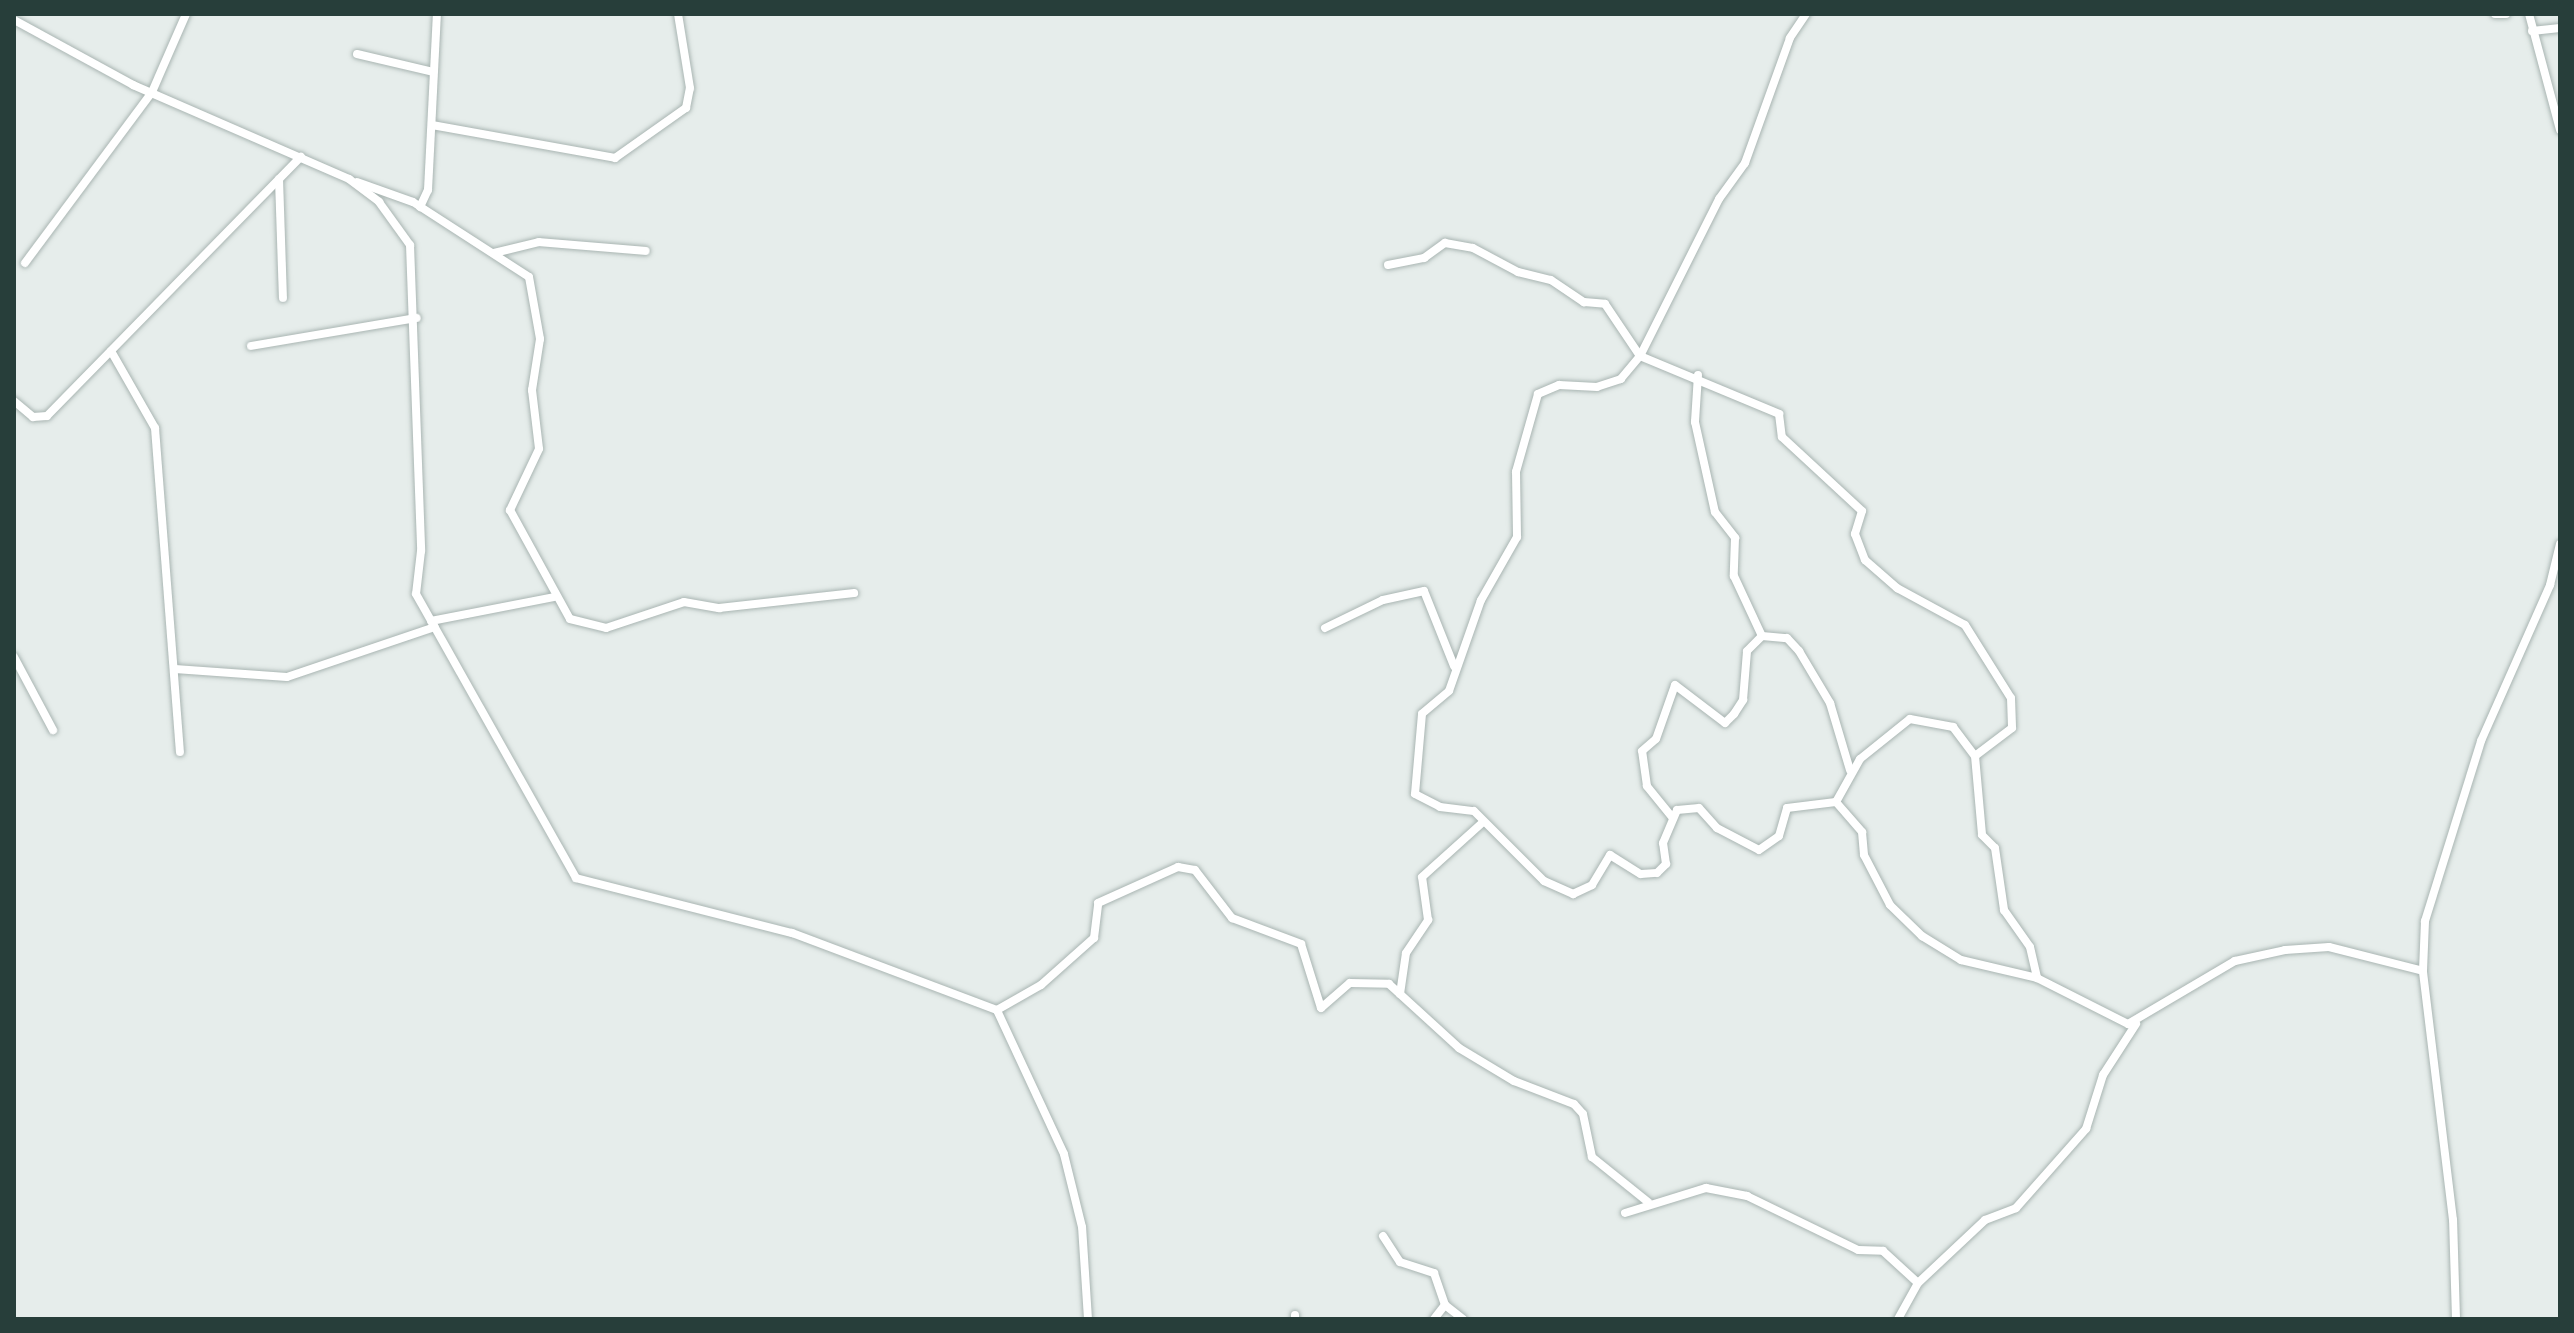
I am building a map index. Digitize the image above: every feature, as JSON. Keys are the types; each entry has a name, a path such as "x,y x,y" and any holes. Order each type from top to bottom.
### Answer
{"street":[{"path":"25,263 152,92 186,14"},
{"path":"420,207 432,125 437,14"},
{"path":"432,125 615,158 686,108 690,88 678,14"},
{"path":"1806,14 1790,38 1745,163 1719,199 1640,356 1621,379 1597,387 1548,387 1538,394 1518,459 1517,537 1454,666 1449,691 1422,714 1415,794 1440,807 1463,806 1544,881 1573,894 1592,885 1610,855 1641,874 1657,873 1666,864 1663,843 1672,817 1687,806 1699,808 1717,828 1759,850 1779,836 1787,808 1836,802"},
{"path":"2495,14 2506,14"},
{"path":"2529,14 2560,130"},
{"path":"14,20 152,92 420,207 529,277 540,339 532,390 539,449 510,510 554,597 570,619 606,628 684,602 719,608 854,593"},
{"path":"2532,31 2560,28"},
{"path":"357,54 433,72"},
{"path":"14,401 33,417 47,416 301,157"},
{"path":"279,179 283,298"},
{"path":"349,179 379,202 410,245 417,318 421,551 413,578 433,624 576,878 792,933 997,1010 1064,1154 1082,1227 1088,1319"},
{"path":"494,253 539,242 646,251"},
{"path":"1388,265 1424,258 1445,243 1473,248 1518,272 1551,280 1584,302 1605,304 1640,356 1698,375 1721,393 1779,414 1782,437 1862,511 1855,534 1865,560 1897,588 1965,625 2017,716 2012,728 1975,756"},
{"path":"251,346 417,318"},
{"path":"111,351 155,428 180,752"},
{"path":"1698,375 1695,422 1715,512 1735,538 1734,576 1762,636"},
{"path":"2456,1319 2453,1220 2423,971 2438,868 2560,544"},
{"path":"1325,628 1395,595 1424,591 1454,666"},
{"path":"175,669 287,677 433,624 554,597"},
{"path":"1672,817 1647,786 1642,751 1656,739 1675,685 1725,723 1743,700 1747,651 1762,636 1787,638 1799,651 1830,703 1850,770"},
{"path":"14,657 53,730"},
{"path":"1836,802 1850,770 1910,719 1953,727 1975,756 1982,835 1995,848 2004,910 2030,947 2037,978"},
{"path":"1836,802 1862,832 1872,873 1904,921 1961,960 2037,978 2061,996 2136,1024"},
{"path":"1400,994 1406,953 1428,920 1422,877 1483,822"},
{"path":"997,1010 1041,985 1094,938 1098,903 1178,867 1195,870 1232,918 1301,944 1321,1008 1359,980 1389,984 1459,1048 1514,1081 1574,1104 1583,1114 1592,1157 1648,1202"},
{"path":"1898,1319 1918,1283 1985,1220 2016,1208 2054,1168 2086,1129 2103,1075 2136,1024 2198,979 2235,961 2285,950 2329,947 2423,971"},
{"path":"1625,1213 1648,1202 1706,1188 1747,1196 1858,1250 1883,1251 1918,1283"},
{"path":"1383,1236 1400,1262 1434,1273 1445,1305 1463,1319"},
{"path":"1434,1319 1445,1305"}]}
